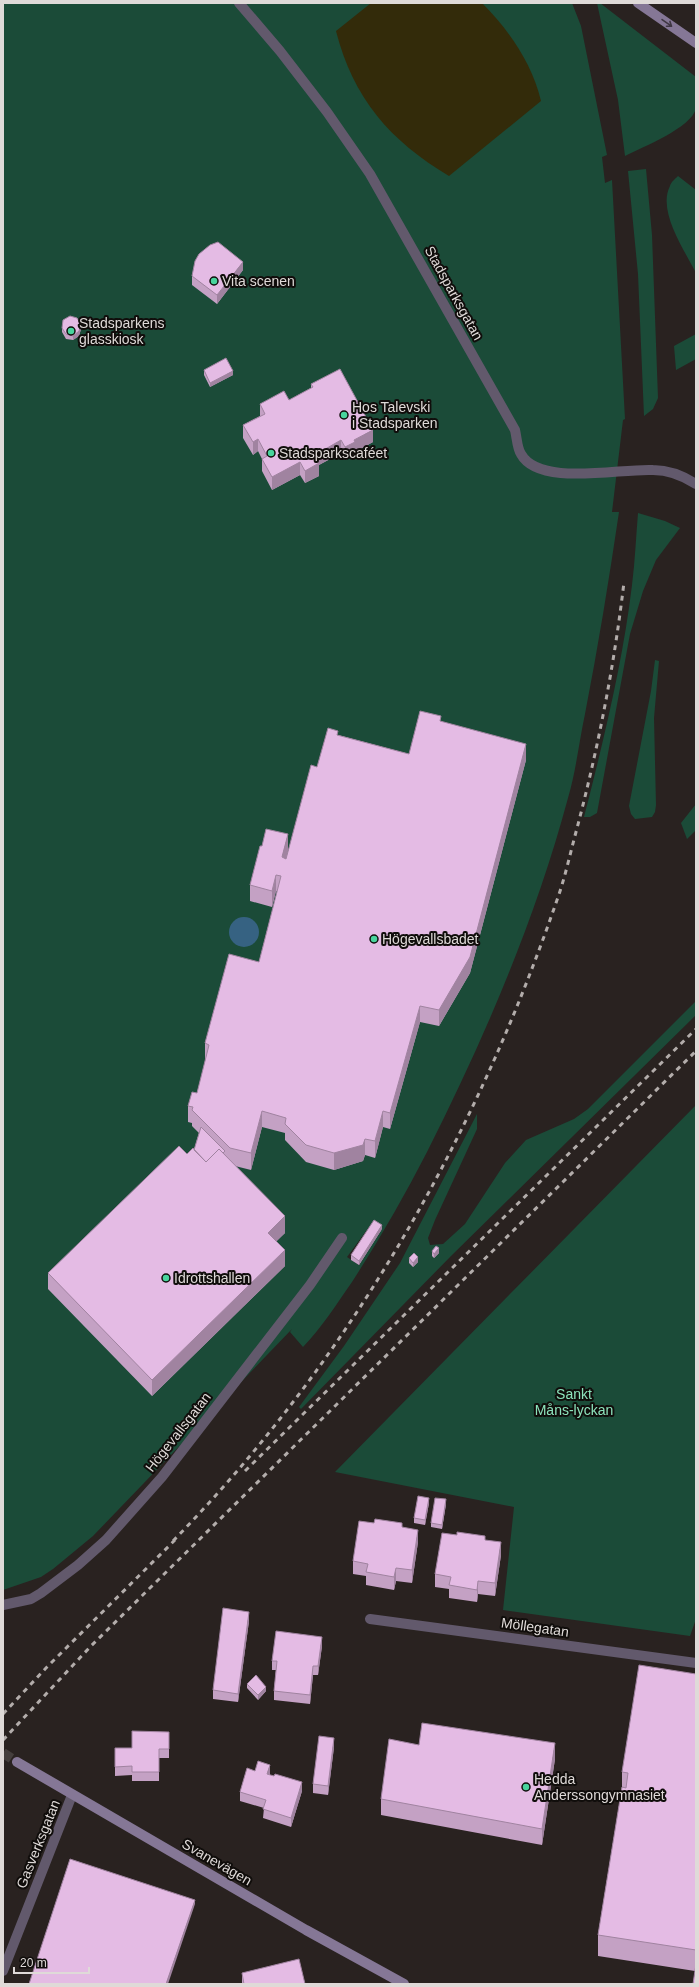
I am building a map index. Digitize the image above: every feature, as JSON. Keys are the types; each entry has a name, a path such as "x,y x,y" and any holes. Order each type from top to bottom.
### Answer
{"street":[{"name":"Stadsparksgatan","path":"239,3 280,51 327,112 370,174 515,430 521,455 535,469 552,473 653,470 674,472 696,484"},
{"path":"638,3 696,43"},
{"name":"Högevallsgatan","path":"3,1605 31,1599 41,1593 78,1566 106,1540 162,1477 310,1285 342,1238"},
{"name":"Möllegatan","path":"370,1619 696,1663"},
{"name":"Svanevägen","path":"17,1762 306,1930 404,1984"},
{"name":"Gasverksgatan","path":"3,1971 72,1795"}],"green space":[{"path":"3,3 572,3 581,26 607,155 602,157 605,183 612,180 625,419 623,420 612,512 619,512 594,664 571,788 555,844 524,934 488,1023 427,1152 372,1250 323,1324 303,1347 290,1332 292,1329 93,1536 41,1577 3,1590","holes":["372,1223 359,1265 347,1257"]},
{"path":"597,3 600,3 696,77 697,104 686,123 654,142 625,156 618,100"},
{"path":"646,169 652,235 658,398 653,409 644,416 638,274 628,171"},
{"path":"678,176 696,190 696,273 674,231 667,207 667,196 673,181"},
{"path":"696,334 696,359 676,370 674,346"},
{"path":"638,513 665,521 680,528 656,560 643,591 630,634 597,813 590,817 584,817 618,672 633,576"},
{"path":"655,660 659,661 654,718 656,805 655,812 652,817 635,819 631,814 629,806 651,691"},
{"path":"696,804 696,830 687,839 681,823"},
{"path":"696,1001 696,1015 451,1256 301,1409 299,1407 344,1346 400,1263 477,1114 477,1129 435,1220 428,1238 430,1245 443,1244 465,1224 505,1163 526,1140 574,1119 588,1109"},
{"name":"Sankt Måns-lyckan","path":"696,1105 696,1619 690,1636 503,1610 514,1507 335,1472"}],"sand":[{"path":"371,3 482,3 501,24 518,48 532,73 541,101 449,176 409,148 377,116 364,97 343,55 336,31"}],"water":[{"path":"244,917 254,922 259,932 254,942 244,947 234,942 229,932 234,922"}],"building":[{"name":"Vita scenen","path":"218,242 243,262 217,295 192,276 195,261 199,254 210,245"},
{"name":"Stadsparkens glasskiosk","path":"70,316 77,318 81,324 79,331 73,336 66,334 62,328 63,320"},
{"path":"226,358 233,371 210,383 204,370"},
{"path":"340,369 373,430 354,440 355,442 345,447 341,440 315,455 319,463 305,471 300,462 272,477 262,459 267,456 258,439 253,442 243,425 265,414 260,404 284,391 289,400 313,387 311,384"},
{"name":"Högevallsbadet","path":"420,711 441,716 440,721 526,744 470,957 439,1010 420,1006 390,1113 383,1111 375,1141 365,1139 363,1145 334,1153 306,1145 285,1124 286,1118 262,1111 251,1153 230,1148 192,1110 193,1107 188,1106 192,1092 197,1093 209,1045 205,1043 229,954 259,962 281,876 276,875 272,891 250,885 266,829 288,834 282,857 286,859 311,765 317,767 328,728 338,731 337,735 409,754"},
{"path":"201,1127 225,1151 223,1153 219,1149 206,1162 194,1150"},
{"name":"Idrottshallen","path":"179,1146 187,1154 193,1148 206,1162 219,1149 285,1216 268,1233 285,1250 152,1380 48,1273"},
{"path":"374,1220 382,1225 359,1261 351,1255"},
{"path":"436,1246 439,1248 434,1254 432,1251"},
{"path":"414,1253 418,1257 413,1263 409,1258"},
{"path":"418,1496 429,1498 425,1520 414,1518"},
{"path":"435,1498 446,1499 442,1525 431,1523"},
{"path":"375,1519 402,1523 402,1527 418,1530 412,1570 396,1568 394,1577 366,1572 368,1564 353,1561 359,1521 374,1523"},
{"path":"457,1532 485,1536 485,1540 501,1542 495,1583 478,1581 477,1590 449,1585 451,1577 435,1574 442,1533 457,1535"},
{"path":"223,1608 249,1612 238,1694 213,1690"},
{"path":"276,1631 322,1637 318,1666 313,1666 310,1695 274,1691 277,1661 272,1661"},
{"path":"639,1665 696,1674 696,1950 598,1935 622,1787 626,1788 628,1773 622,1772"},
{"path":"256,1675 266,1687 258,1695 247,1684"},
{"path":"422,1723 555,1743 542,1829 381,1799 389,1739 419,1745"},
{"path":"132,1731 169,1732 169,1749 159,1749 159,1772 132,1772 132,1766 115,1767 115,1748 132,1748"},
{"path":"319,1736 334,1738 328,1786 313,1784"},
{"path":"258,1761 270,1765 267,1774 274,1776 275,1774 302,1782 291,1818 263,1809 266,1800 240,1792 247,1768 255,1771"},
{"path":"70,1859 195,1900 166,1984 29,1984"},
{"path":"299,1959 305,1984 244,1984 242,1973"},
{"path":"696,1964 696,1984 693,1984"}],"tunnel":[{"path":"3,1753 17,1762"}],"railway":[{"path":"173,1541 237,1471 296,1398 351,1321 401,1242 446,1160 487,1075 524,988 565,875 584,801 604,708 624,582"},
{"path":"245,1471 696,1029"},
{"path":"3,1740 91,1646 696,1051"},
{"path":"3,1714 46,1668 176,1539"}],"place":[{"name":"Vita scenen","path":"214,281"},
{"name":"Stadsparkens glasskiosk","path":"71,331"},
{"name":"Hos Talevski i Stadsparken","path":"344,415"},
{"name":"Stadsparkscaféet","path":"271,453"},
{"name":"Högevallsbadet","path":"374,939"},
{"name":"Idrottshallen","path":"166,1278"},
{"name":"Hedda Anderssongymnasiet","path":"526,1787"}]}
